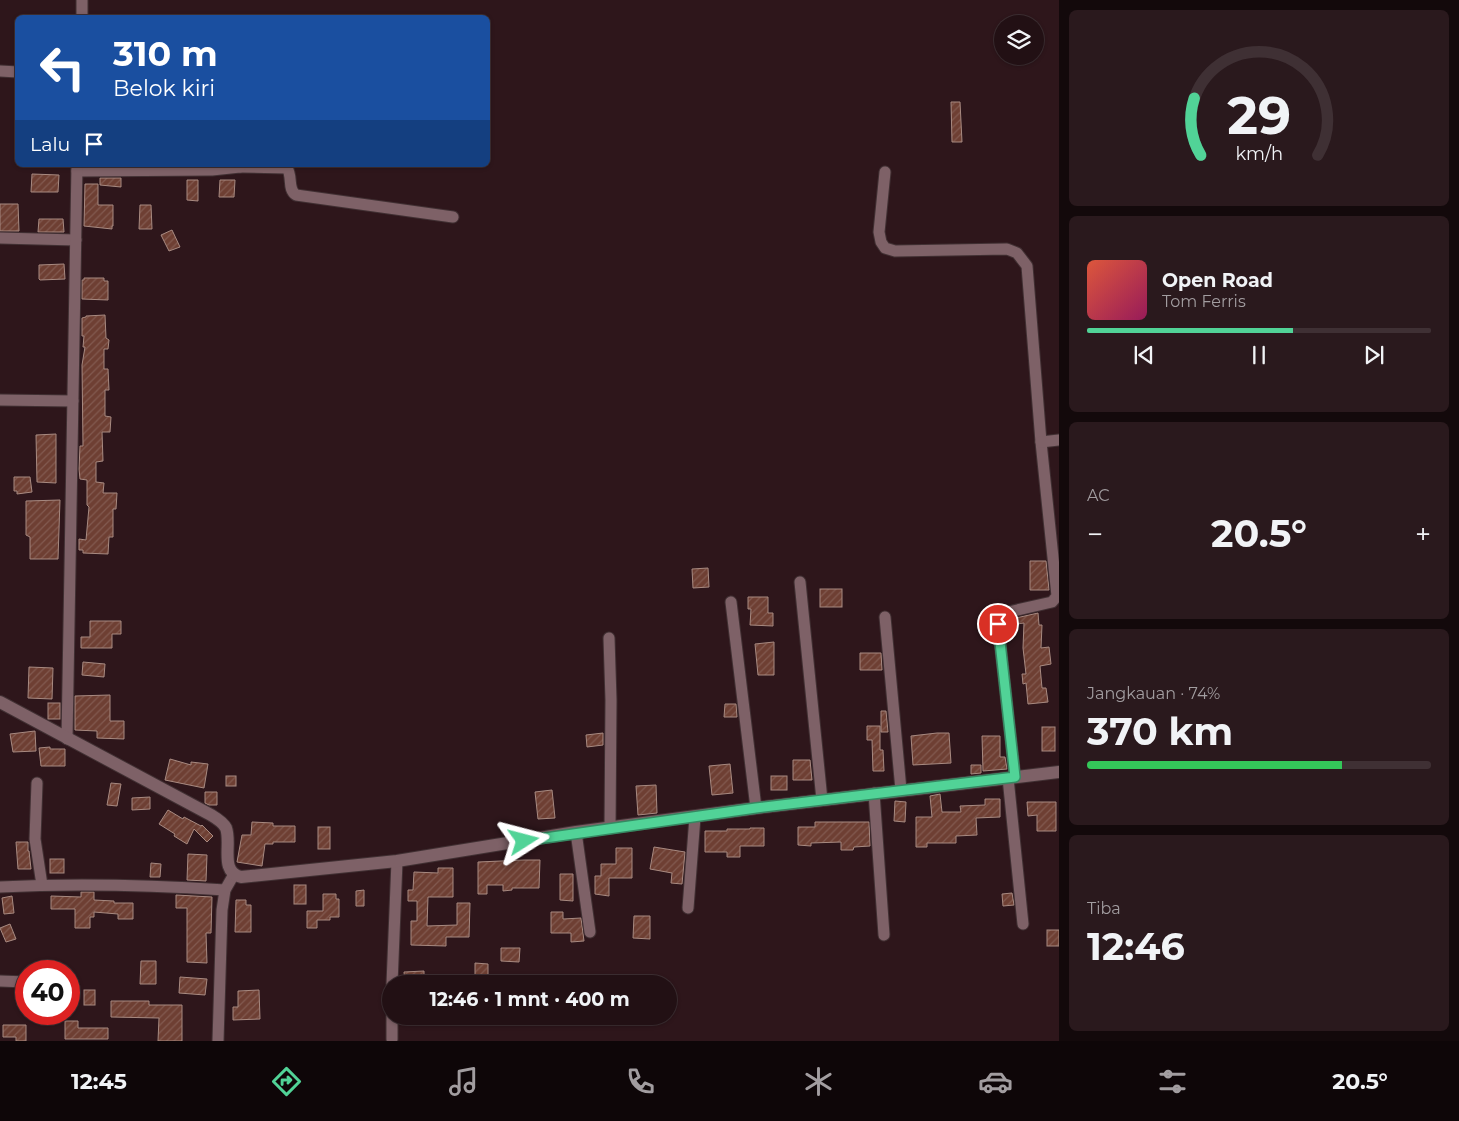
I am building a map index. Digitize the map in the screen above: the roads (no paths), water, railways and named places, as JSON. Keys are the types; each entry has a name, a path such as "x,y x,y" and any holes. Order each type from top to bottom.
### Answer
{"street":[{"path":"82,0 82,15"},
{"path":"0,71 15,72"},
{"path":"67,739 77,168 212,170 233,167"},
{"path":"283,167 287,168 290,175 291,189 296,195 453,217"},
{"path":"885,172 879,232 881,242 885,248 895,251 1007,249 1018,253 1027,266 1041,442 1057,596 1052,602 1004,613 1000,616 998,624 1023,924"},
{"path":"0,238 76,240"},
{"path":"0,400 73,401"},
{"path":"1041,442 1059,440"},
{"path":"800,582 822,800"},
{"path":"731,602 756,808"},
{"path":"886,617 901,790"},
{"path":"609,638 611,700 610,828"},
{"path":"0,702 211,814 226,828 227,859 233,876"},
{"path":"233,876 247,877 398,861 576,832 874,793 1059,772"},
{"path":"37,783 35,839 42,884"},
{"path":"874,793 884,935"},
{"path":"688,908 696,817"},
{"path":"576,832 590,932"},
{"path":"392,975 398,861"},
{"path":"218,1041 222,910 225,890 233,876"},
{"path":"0,887 42,884 160,885 225,890"},
{"path":"0,981 15,982"},
{"path":"392,1025 392,1039"}]}
